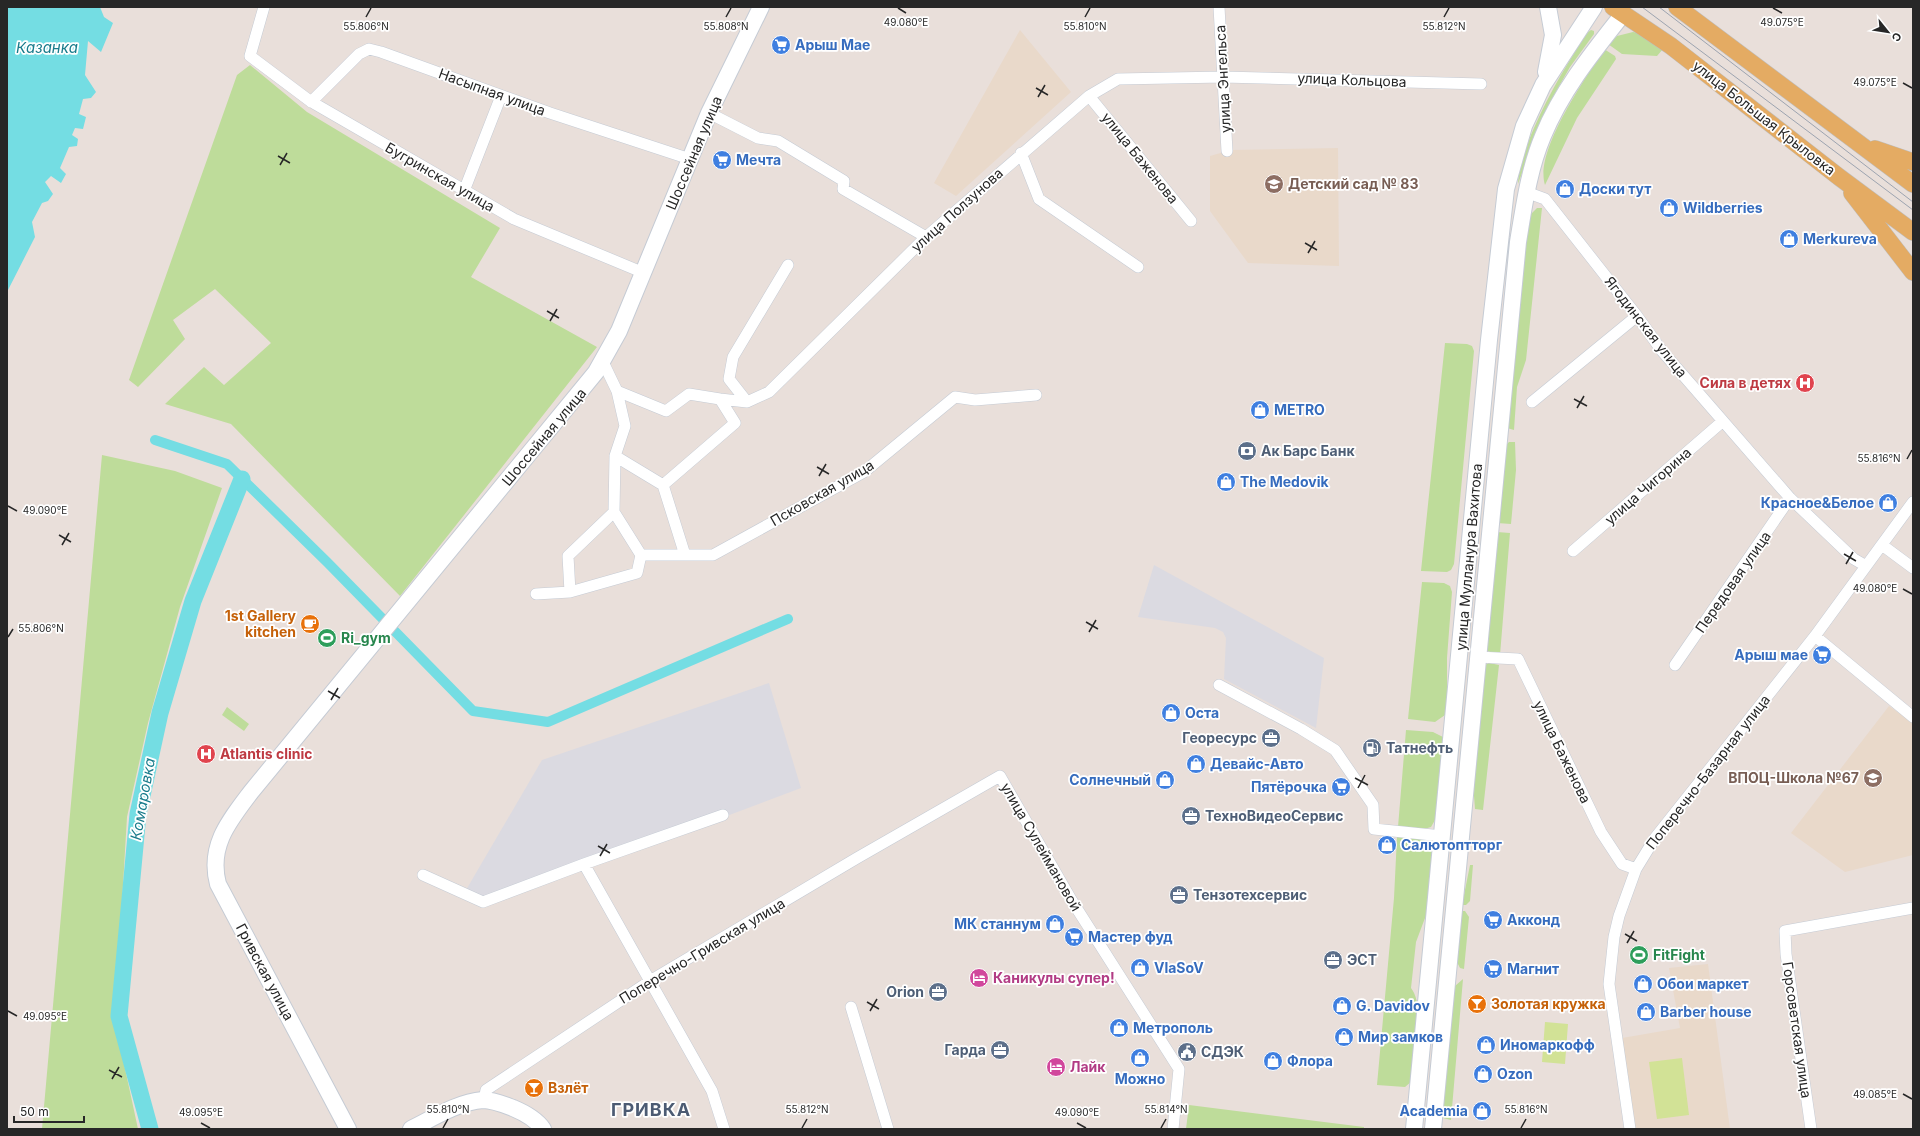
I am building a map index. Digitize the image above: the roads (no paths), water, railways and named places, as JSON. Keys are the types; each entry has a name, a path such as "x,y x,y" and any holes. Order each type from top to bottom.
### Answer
{"main road":[{"name":"Шоссейная улица","path":"236,811 583,390 603,362 619,331 709,113 761,7"},
{"path":"1543,85 1553,35 1548,7"},
{"name":"улица Мулланура Вахитова","path":"1414,1129 1489,340 1506,189 1524,126 1543,85 1594,7"},
{"path":"1677,7 1913,184"},
{"name":"улица Мулланура Вахитова","path":"1433,1129 1518,242 1526,192 1543,136 1560,103 1580,70 1622,9"},
{"name":"улица Большая Крыловка","path":"1622,9 1839,177 1913,232"},
{"path":"1863,145 1913,162"},
{"path":"1839,177 1913,272"},
{"name":"Гривская улица","path":"236,811 222,834 216,850 214,864 218,884 348,1129"},
{"path":"411,1129 458,1107 484,1100 503,1104 522,1111 538,1122 543,1129"}],"street":[{"name":"Бугринская улица","path":"264,7 250,56 311,102 514,219 644,272"},
{"name":"улица Энгельса","path":"1219,7 1227,151"},
{"name":"Насыпная улица","path":"311,102 359,54 369,49 501,96 690,159"},
{"name":"улица Кольцова","path":"1223,77 1481,84"},
{"name":"улица Ползунова","path":"747,402 769,392 926,237 1021,153 1089,96 1118,79 1223,77"},
{"path":"464,190 501,96"},
{"name":"улица Баженова","path":"1089,96 1191,221"},
{"path":"709,113 758,138 778,141 844,181 843,189 926,237"},
{"path":"1021,153 1039,199 1138,267"},
{"name":"Ягодинская улица","path":"1526,192 1545,199 1637,316 1662,351 1790,498 1854,559 1866,566"},
{"path":"747,402 729,379 732,357 788,265"},
{"path":"1532,402 1637,316"},
{"path":"536,594 570,592 637,573 641,555 614,512 615,456 625,426 617,391 603,362"},
{"path":"617,391 666,411 689,394 747,402"},
{"name":"Псковская улица","path":"641,555 713,556 864,472 955,397 975,400 1036,395"},
{"path":"663,485 735,423 720,399"},
{"name":"улица Чигорина","path":"1573,551 1722,421"},
{"path":"615,456 663,485 685,555"},
{"name":"Передовая улица","path":"1675,665 1790,498"},
{"name":"Поперечно-Базарная улица","path":"1630,1129 1609,984 1614,937 1636,869 1655,838 1815,636 1913,502"},
{"path":"570,592 568,556 614,512"},
{"path":"1882,544 1913,568"},
{"path":"1815,636 1913,717"},
{"name":"улица Баженова","path":"1478,656 1518,659 1601,832 1622,864 1636,869"},
{"path":"1219,685 1301,729 1335,750 1373,805 1374,829 1442,836"},
{"name":"Поперечно-Гривская улица","path":"484,1100 486,1090 650,981 857,858 1000,776"},
{"name":"улица Сулеймановой","path":"1000,776 1072,901 1179,1069 1173,1129"},
{"path":"423,874 483,902 584,864 723,815"},
{"path":"584,864 712,1091 724,1129"},
{"name":"Горсоветская улица","path":"1811,1129 1786,954 1785,931 1913,908"},
{"path":"851,1007 888,1129"}],"water":[{"name":"Казанка","path":"7,7 100,7 104,17 113,23 101,52 88,41 85,75 96,92 91,98 83,99 79,114 86,117 83,129 75,128 72,135 78,139 77,146 69,147 60,168 66,174 61,183 51,176 45,182 53,194 48,201 42,203 32,222 35,237 7,292"}],"waterway":[{"path":"155,440 227,464 327,562 473,711 548,722 788,619"},
{"name":"Комаровка","path":"150,1129 119,1016 138,814 160,713 193,601 242,479"}],"tram line":[{"path":"1642,7 1913,210"},
{"path":"1659,7 1913,202"}],"place":[{"name":"Арыш Мае","path":"781,45"},
{"name":"Мечта","path":"722,160"},
{"name":"Детский сад № 83","path":"1274,184"},
{"name":"Доски тут","path":"1565,189"},
{"name":"Wildberries","path":"1669,208"},
{"name":"Merkureva","path":"1789,239"},
{"name":"Сила в детях","path":"1805,383"},
{"name":"METRO","path":"1260,410"},
{"name":"Ак Барс Банк","path":"1247,451"},
{"name":"The Medovik","path":"1226,482"},
{"name":"Красное&Белое","path":"1888,503"},
{"name":"1st Gallery kitchen","path":"310,624"},
{"name":"Ri_gym","path":"327,638"},
{"name":"Арыш мае","path":"1822,655"},
{"name":"Оста","path":"1171,713"},
{"name":"Георесурс","path":"1271,738"},
{"name":"Татнефть","path":"1372,748"},
{"name":"Atlantis clinic","path":"206,754"},
{"name":"Девайс-Авто","path":"1196,764"},
{"name":"ВПОЦ-Школа №67","path":"1873,778"},
{"name":"Солнечный","path":"1165,780"},
{"name":"Пятёрочка","path":"1341,787"},
{"name":"ТехноВидеоСервис","path":"1191,816"},
{"name":"Салютоптторг","path":"1387,845"},
{"name":"Тензотехсервис","path":"1179,895"},
{"name":"Акконд","path":"1493,920"},
{"name":"МК станнум","path":"1055,924"},
{"name":"Мастер фуд","path":"1074,937"},
{"name":"FitFight","path":"1639,955"},
{"name":"ЭСТ","path":"1333,960"},
{"name":"VlaSoV","path":"1140,968"},
{"name":"Магнит","path":"1493,969"},
{"name":"Каникулы супер!","path":"979,978"},
{"name":"Обои маркет","path":"1643,984"},
{"name":"Orion","path":"938,992"},
{"name":"Золотая кружка","path":"1477,1004"},
{"name":"G. Davidov","path":"1342,1006"},
{"name":"Barber house","path":"1646,1012"},
{"name":"Метрополь","path":"1119,1028"},
{"name":"Мир замков","path":"1344,1037"},
{"name":"Иномаркофф","path":"1486,1045"},
{"name":"Гарда","path":"1000,1050"},
{"name":"СДЭК","path":"1187,1052"},
{"name":"Можно","path":"1140,1058"},
{"name":"Флора","path":"1273,1061"},
{"name":"Лайк","path":"1056,1067"},
{"name":"Ozon","path":"1483,1074"},
{"name":"Взлёт","path":"534,1088"},
{"name":"Academia","path":"1482,1111"}],"district":[{"name":"ГРИВКА","path":"651,1110"}]}
